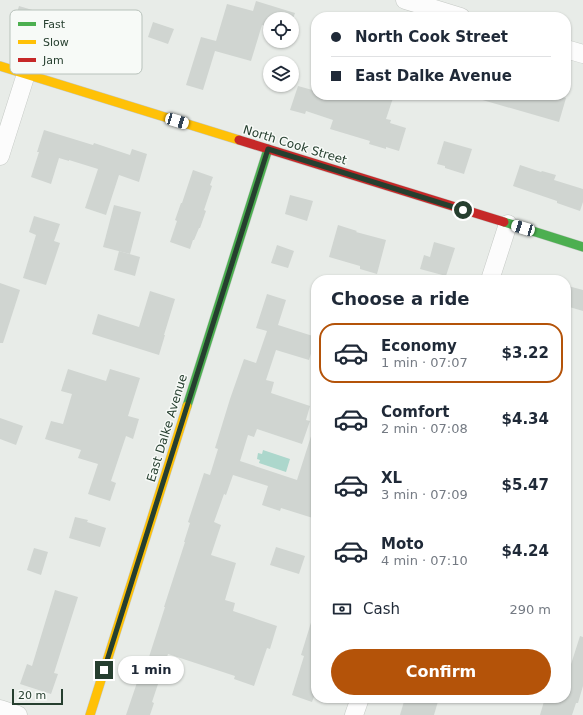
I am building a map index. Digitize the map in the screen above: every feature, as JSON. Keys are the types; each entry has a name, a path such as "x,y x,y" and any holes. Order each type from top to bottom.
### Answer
{"street":[{"path":"406,0 445,12"},
{"path":"571,50 583,54"},
{"name":"North Cook Street","path":"0,66 10,69"},
{"path":"0,156 26,74"},
{"name":"North Cook Street","path":"26,74 583,247"},
{"name":"East Dalke Avenue","path":"90,715 268,149"},
{"path":"492,275 508,224"},
{"path":"354,715 358,703"},
{"path":"0,709 18,715"}],"shaded area":[{"path":"263,450 290,459 286,472 259,463 260,460 257,459 258,453 262,454"}],"building":[{"path":"256,1 292,12 263,12 263,25 251,61 215,51 203,90 186,85 201,37 216,41 227,4 253,11"},
{"path":"19,6 32,10 18,10"},
{"path":"153,22 174,29 168,44 148,37"},
{"path":"299,86 311,90 311,100 392,100 386,119 391,120 390,123 406,128 399,151 369,144 370,141 330,129 333,120 306,111 305,114 290,110 296,92 299,92"},
{"path":"482,100 565,100 559,122"},
{"path":"44,130 93,145 94,143 130,155 132,149 147,154 139,182 119,175 106,215 85,208 98,169 59,158 51,184 31,177"},
{"path":"444,141 472,149 464,174 437,164"},
{"path":"520,165 556,175 554,180 583,189 583,202 580,211 557,203 557,201 513,186"},
{"path":"193,170 213,177 210,185 212,186 204,210 206,211 190,249 170,242 177,221 175,220"},
{"path":"290,195 313,201 307,221 285,214"},
{"path":"114,205 141,212 130,254 103,247"},
{"path":"34,216 60,224 54,241 60,243 46,285 23,278 36,235 29,232"},
{"path":"338,225 357,231 356,232 386,240 377,274 360,269 360,266 329,257"},
{"path":"434,242 455,248 446,275 420,269 424,255 430,257"},
{"path":"277,245 294,251 288,268 271,263"},
{"path":"119,251 140,257 135,276 114,270"},
{"path":"0,283 20,290 3,343 0,343"},
{"path":"571,287 583,290 583,311 571,307"},
{"path":"150,291 175,299 159,355 92,334 98,314 139,327"},
{"path":"267,294 286,300 278,325 311,335 311,353 309,360 276,350 266,380 274,382 271,393 310,406 306,420 310,421 302,444 257,429 254,437 248,435 240,461 297,480 311,436 311,517 281,508 280,511 262,505 268,486 233,475 226,495 224,494 214,522 221,525 211,555 236,563 225,600 235,603 233,611 277,626 270,649 267,648 254,686 234,679 235,676 168,654 152,702 154,703 150,715 126,715 145,659 148,660 185,542 190,523 188,522 204,473 210,475 218,449 215,448 244,359 256,363 267,331 256,328"},
{"path":"68,369 106,381 110,369 140,378 128,416 139,419 133,439 126,436 111,481 116,483 110,501 88,494 98,464 78,458 81,450 45,439 51,421 63,424 72,394 61,391"},
{"path":"0,418 23,426 16,445 0,439"},
{"path":"75,517 88,520 87,522 106,528 100,547 69,538"},
{"path":"276,547 305,556 299,574 270,565"},
{"path":"34,548 48,552 41,575 27,570"},
{"path":"55,590 78,597 54,673 58,674 51,694 20,684 27,664 32,666"},
{"path":"311,622 311,702 292,695 304,656 301,655"},
{"path":"580,636 583,637 583,686 578,703 576,703 572,715 540,715 544,703 571,703 571,664"},
{"path":"404,703 438,703 434,715 400,715"}],"traffic: fast":[{"path":"187,406 268,149"},
{"path":"504,222 583,247"}],"traffic: slow":[{"path":"0,66 10,69"},
{"path":"26,74 239,140"},
{"path":"90,715 187,406"}],"traffic: jam":[{"path":"239,140 504,222"}],"route":[{"path":"104,670 268,149 463,210"}]}
